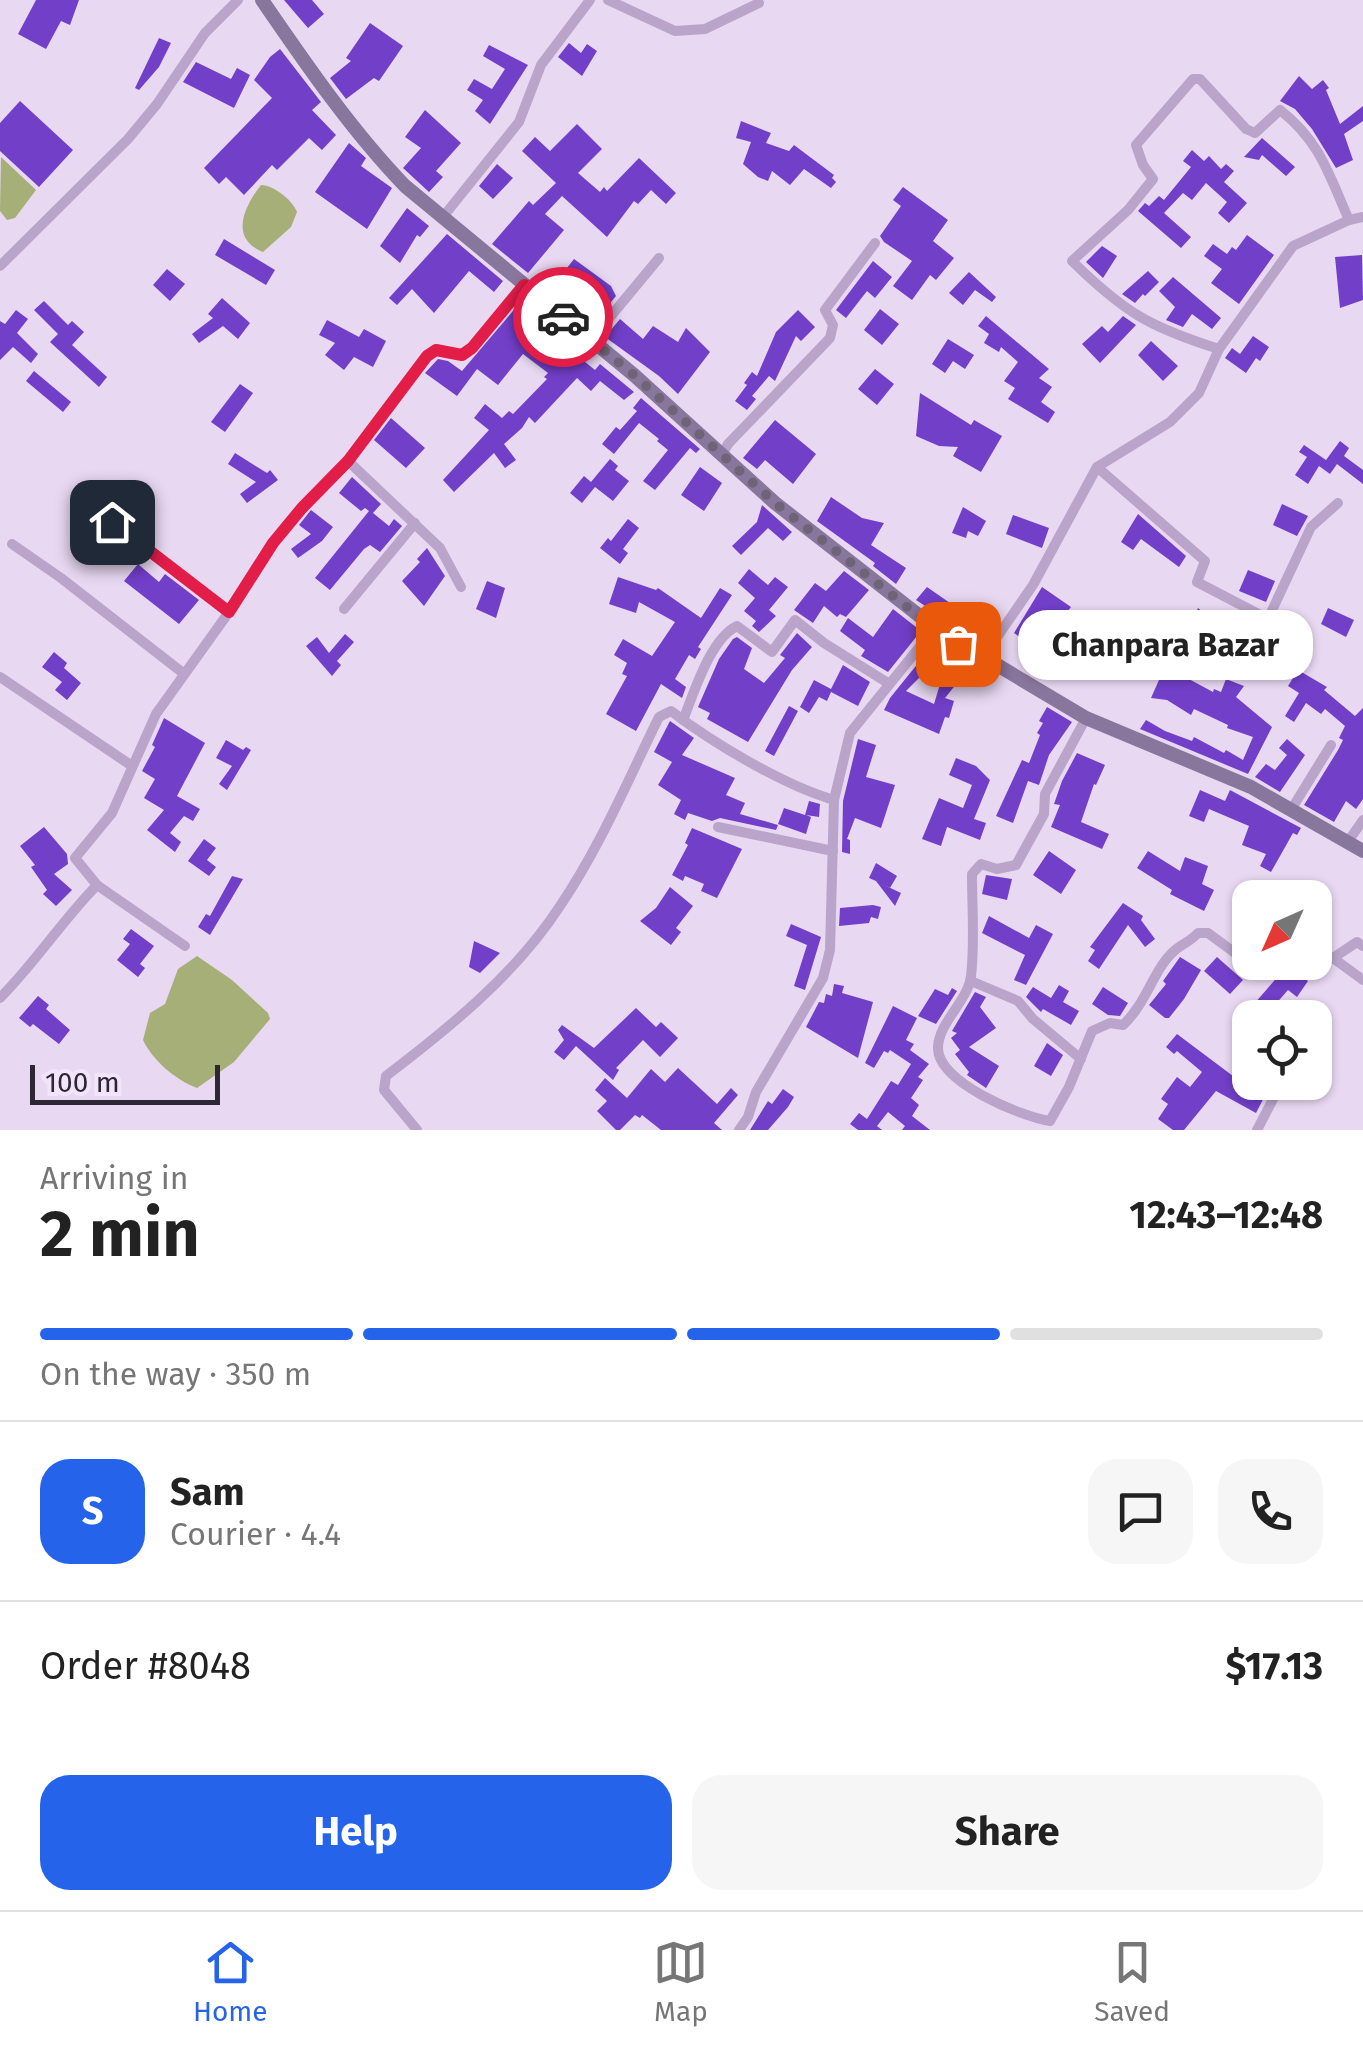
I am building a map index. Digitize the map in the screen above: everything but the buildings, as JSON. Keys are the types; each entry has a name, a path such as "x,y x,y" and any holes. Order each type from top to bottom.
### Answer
{"main road":[{"path":"262,0 382,163 775,503 934,628 1086,718 1251,786 1363,850"}],"street":[{"path":"0,266 128,139 205,33 238,0"},
{"path":"443,218 519,122 541,65 590,0"},
{"path":"608,0 675,31 704,29 759,2"},
{"path":"1218,348 1149,324 1112,300 1072,261 1128,210 1153,179 1136,145 1193,79 1200,79 1246,129 1255,133 1280,110 1304,128 1349,220"},
{"path":"982,659 1033,584 1097,467 1170,422 1199,393 1218,348 1293,246 1363,217"},
{"path":"722,455 728,444 830,338 833,325 825,310 875,243"},
{"path":"591,340 659,258"},
{"path":"185,946 97,886 75,858 112,813 156,714 273,543 348,461 427,356 436,350 462,355 472,348 524,285"},
{"path":"348,461 440,548 461,588"},
{"path":"1097,467 1205,561 1197,582 1268,619 1312,527 1338,503"},
{"path":"112,522 229,612"},
{"path":"344,609 415,523"},
{"path":"12,544 183,673"},
{"path":"683,720 702,672 724,635 737,626 772,652 795,620 824,644 888,683"},
{"path":"739,1130 756,1092 823,978 830,950 834,800 850,733 934,628"},
{"path":"0,677 132,766"},
{"path":"416,1130 384,1090 386,1076 450,1027 513,964 548,922 598,842 659,716 671,711 805,790 834,800"},
{"path":"1086,718 1045,794 1044,814 1016,865 997,870 982,864 972,874 971,981 938,1048 941,1060 988,1101 1050,1121 1092,1031 1110,1022 1122,1025 1135,1014 1170,955 1198,933 1208,933 1232,951"},
{"path":"1291,810 1331,745"},
{"path":"1349,840 1363,820"},
{"path":"718,827 833,851"},
{"path":"0,998 63,920 97,886"},
{"path":"1363,946 1357,942 1333,958 1363,980"},
{"path":"971,981 1018,1000 1033,1019 1081,1058"},
{"path":"1257,1130 1273,1100"}],"shaded area":[{"path":"1,157 36,190 15,218 7,220 0,211"},
{"path":"261,185 282,194 297,212 291,227 263,252 252,246 243,230 245,212"},
{"path":"197,956 232,980 270,1019 234,1062 197,1088 166,1069 143,1040 150,1013 165,1004 178,969"}],"way so far":[{"path":"563,317 634,375 775,503 958,644"}],"place":[{"name":"Chanpara Bazar","path":"958,644"}],"route":[{"path":"112,522 229,612 273,543 348,461 427,356 436,350 462,355 472,348 524,285 563,317"}]}
